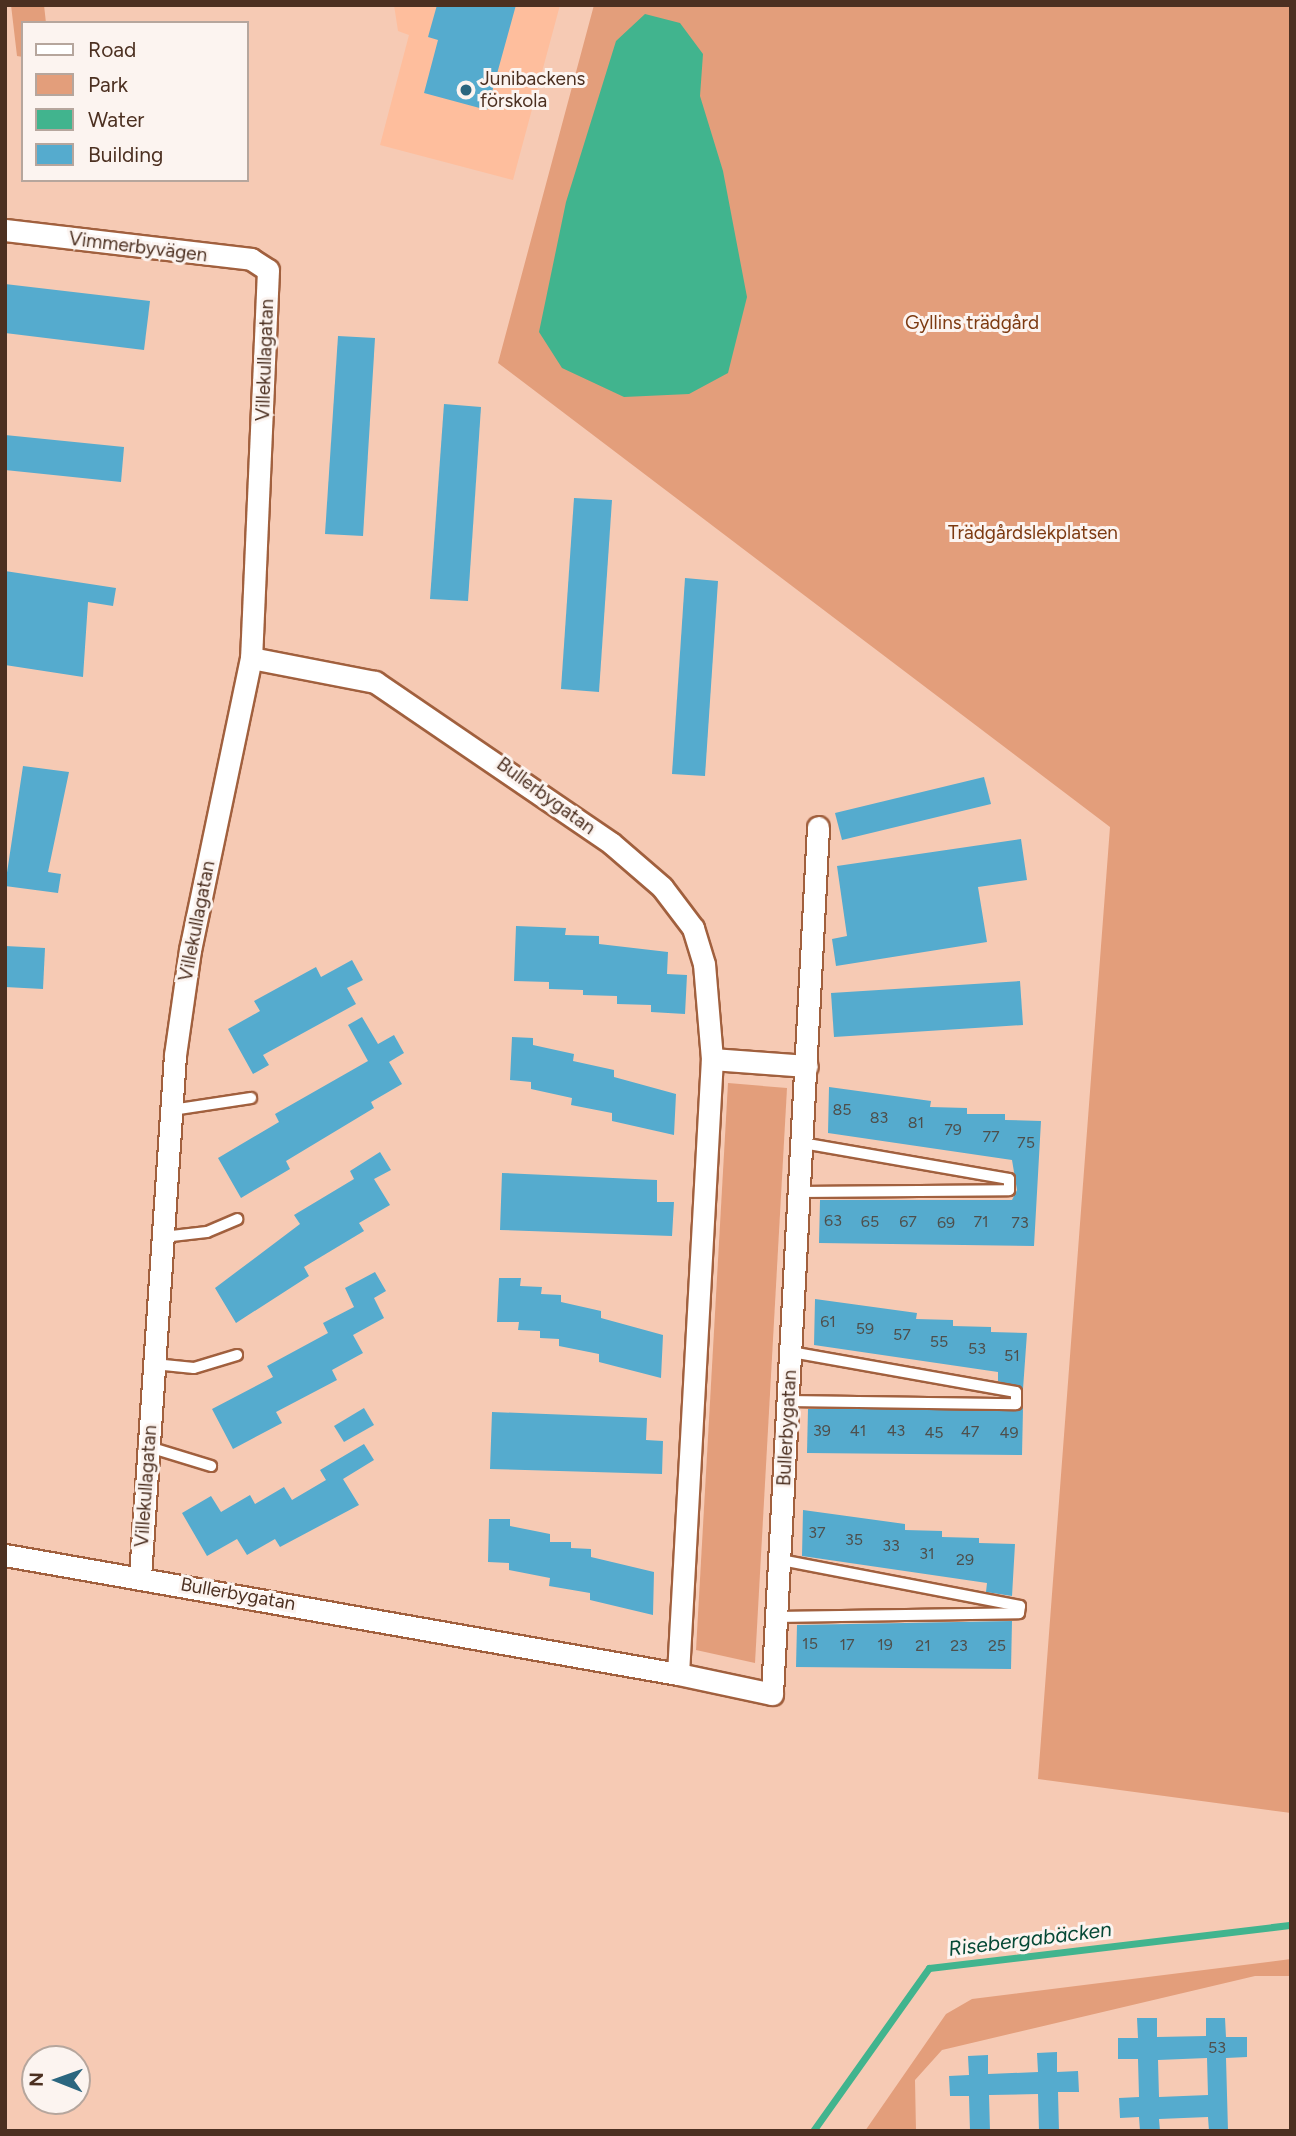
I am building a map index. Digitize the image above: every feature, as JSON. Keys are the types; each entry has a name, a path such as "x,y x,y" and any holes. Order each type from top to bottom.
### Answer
{"street":[{"name":"Vimmerbyvägen","path":"5,230 251,259 268,270"},
{"name":"Villekullagatan","path":"140,1576 172,1110 190,950 251,657 268,270"},
{"name":"Bullerbygatan","path":"251,657 375,682 477,747 635,863 694,928 704,964 712,1059 678,1674"},
{"name":"Bullerbygatan","path":"5,1555 140,1576 678,1674 772,1694 818,827"},
{"path":"712,1059 807,1066"}],"lane":[{"path":"172,1110 251,1098"},
{"path":"800,1192 1009,1190 1010,1179 803,1143"},
{"path":"163,1237 207,1232 237,1219"},
{"path":"788,1401 1016,1404 1016,1392 791,1352"},
{"path":"154,1364 194,1368 237,1355"},
{"path":"149,1447 211,1466"},
{"path":"776,1617 1018,1613 1020,1605 780,1560"}],"shaded area":[{"name":"Junibackens förskola","path":"394,5 560,5 513,180 380,145 409,35 398,31"}],"green space":[{"path":"11,5 44,5 46,21 21,21 21,57 17,56"},
{"name":"Gyllins trädgård","path":"594,5 1291,5 1291,1813 1038,1779 1110,827 498,363"},
{"path":"728,1083 787,1088 755,1663 696,1650"},
{"path":"1291,1959 1291,1976 1255,1976 942,2050 915,2080 916,2131 865,2131 946,2014 972,1999"}],"water":[{"path":"645,14 680,23 703,54 700,96 723,171 747,297 728,373 689,394 624,397 562,368 539,332 566,202 616,41"}],"building":[{"path":"437,5 516,5 487,110 424,93 438,40 428,37"},
{"path":"5,284 150,301 144,350 5,333"},
{"path":"338,336 375,338 363,536 325,534"},
{"path":"444,404 481,407 468,601 430,599"},
{"path":"5,435 124,447 121,482 5,470"},
{"path":"574,498 612,500 599,692 561,689"},
{"path":"5,571 116,588 113,606 88,602 83,677 5,665"},
{"path":"685,578 718,581 705,776 672,774"},
{"path":"23,766 69,772 48,872 61,874 58,893 5,886"},
{"path":"984,777 991,804 842,840 835,813"},
{"path":"1021,839 1027,880 978,887 987,942 836,966 832,939 847,936 837,866"},
{"path":"516,926 566,928 565,935 599,936 599,944 668,952 667,974 687,975 685,1014 651,1012 651,1005 617,1004 617,996 583,995 583,990 549,989 549,982 514,981"},
{"path":"5,946 45,948 43,989 5,987"},
{"path":"352,960 363,980 347,988 356,1004 263,1055 269,1065 253,1074 228,1029 260,1011 254,1001 316,967 321,977"},
{"path":"1020,981 1023,1025 834,1037 831,993"},
{"path":"362,1017 378,1044 394,1035 404,1053 389,1062 402,1084 371,1102 374,1108 286,1161 290,1169 241,1198 218,1158 279,1122 275,1114 368,1061 348,1025"},
{"path":"512,1037 533,1038 533,1045 574,1054 573,1061 614,1070 614,1077 676,1094 674,1135 612,1121 612,1113 571,1105 572,1098 531,1089 531,1082 510,1080"},
{"path":"829,1087 931,1101 930,1107 967,1108 967,1114 1005,1114 1005,1120 1041,1121 1034,1246 819,1243 820,1200 1012,1200 1017,1190 1012,1160 828,1133"},
{"path":"380,1152 391,1170 374,1179 390,1205 359,1223 364,1231 304,1267 309,1276 236,1323 215,1288 300,1224 294,1215 354,1179 350,1171"},
{"path":"502,1173 657,1180 657,1202 674,1202 672,1236 500,1230"},
{"path":"375,1272 386,1291 374,1298 384,1318 353,1335 363,1353 332,1370 337,1380 276,1412 282,1423 233,1449 212,1409 273,1377 267,1366 328,1333 323,1323 354,1307 345,1288"},
{"path":"499,1278 521,1278 520,1286 542,1287 541,1294 561,1295 561,1302 601,1311 601,1318 663,1335 661,1378 599,1362 599,1354 559,1346 559,1339 540,1338 540,1331 518,1330 519,1322 497,1322"},
{"path":"815,1299 917,1313 916,1319 953,1320 953,1326 991,1327 991,1332 1027,1333 1023,1389 998,1381 998,1372 814,1345"},
{"path":"364,1408 374,1425 344,1442 334,1426"},
{"path":"1023,1408 1022,1455 807,1453 808,1409"},
{"path":"492,1412 647,1418 646,1440 663,1441 662,1474 490,1469"},
{"path":"364,1444 374,1460 343,1479 359,1505 280,1547 275,1539 247,1555 237,1539 207,1556 182,1513 211,1496 221,1512 250,1495 255,1504 284,1487 292,1500 326,1480 320,1470"},
{"path":"803,1510 905,1524 905,1530 942,1531 942,1537 979,1538 979,1543 1015,1544 1012,1596 986,1592 987,1583 802,1556"},
{"path":"489,1519 510,1519 510,1526 550,1534 550,1542 571,1542 571,1548 591,1549 591,1557 654,1572 653,1615 590,1600 590,1593 549,1586 550,1578 509,1570 509,1563 488,1562"},
{"path":"1012,1621 1011,1669 796,1667 797,1625"},
{"path":"1137,2018 1157,2018 1157,2037 1206,2036 1206,2018 1225,2018 1226,2037 1247,2037 1247,2057 1226,2058 1228,2131 1209,2131 1208,2117 1159,2119 1160,2131 1140,2131 1139,2117 1120,2118 1119,2098 1139,2097 1138,2059 1118,2059 1118,2038 1138,2038","holes":["1207,2058 1208,2095 1159,2097 1158,2060"]},
{"path":"1057,2052 1057,2072 1078,2071 1079,2092 1058,2092 1059,2131 1039,2131 1038,2094 989,2095 990,2131 970,2131 969,2096 950,2096 949,2076 969,2075 968,2056 988,2055 988,2074 1038,2072 1037,2053"}],"waterway":[{"name":"Risebergabäcken","path":"813,2131 929,1968 1291,1925"}],"place":[{"name":"Junibackens förskola","path":"466,90"}],"park label":[{"name":"Trädgårdslekplatsen","path":"1033,533"}]}
